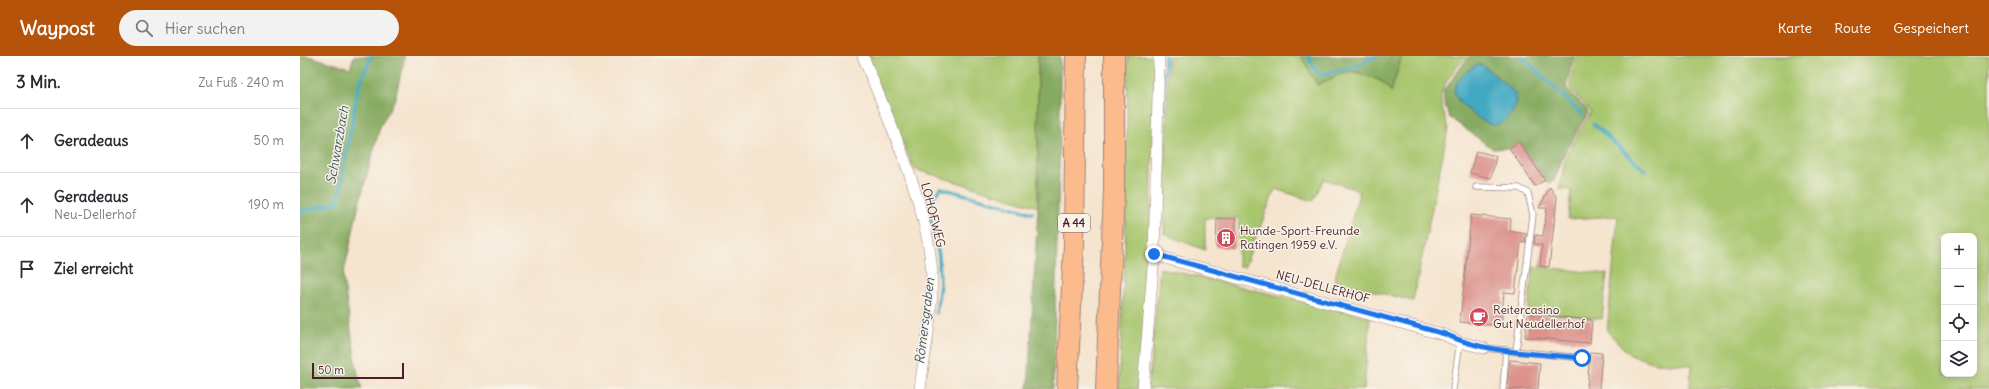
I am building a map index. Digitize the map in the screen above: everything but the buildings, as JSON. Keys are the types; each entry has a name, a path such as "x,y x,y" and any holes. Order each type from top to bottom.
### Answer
{"highway":[{"name":"A 44","path":"1067,389 1074,245 1076,56"},
{"path":"1106,389 1114,191 1114,56"}],"street":[{"name":"LOHOFWEG","path":"863,56 913,184 928,244 931,262 932,295 920,389"},
{"path":"1143,389 1154,254 1159,56"},
{"name":"NEU-DELLERHOF","path":"1154,254 1445,334 1460,342 1484,348"}],"lane":[{"path":"1476,187 1519,188 1528,193 1531,200 1533,215 1516,351"},
{"path":"1453,389 1460,342"},
{"path":"1484,348 1582,358"},
{"path":"1503,389 1506,350"}],"green space":[{"path":"300,56 308,56 350,68 354,56 405,56 395,99 380,127 359,204 343,277 357,370 362,389 300,389"},
{"path":"1038,56 1038,207 914,169 867,57"},
{"path":"1038,56 1060,56 1060,135 1053,389 1028,389 1038,207"},
{"path":"1128,56 1155,56 1150,253 1138,389 1119,389 1125,249"},
{"path":"1168,56 1301,56 1317,85 1341,73 1353,72 1378,80 1391,91 1402,56 1467,56 1446,82 1441,95 1441,101 1448,129 1413,301 1334,281 1360,191 1324,179 1313,201 1275,189 1244,268 1238,266 1239,218 1205,218 1205,250 1164,234"},
{"path":"1301,56 1402,56 1391,92 1382,81 1354,71 1345,72 1317,85"},
{"path":"1469,56 1574,56 1566,87 1588,113 1564,154 1555,179 1549,184 1519,142 1509,148 1493,149 1449,117 1444,102 1444,90","holes":["1478,64 1484,66 1514,92 1516,96 1515,107 1511,114 1502,122 1490,125 1463,106 1456,93 1456,86 1465,74"]},
{"path":"1576,56 1989,56 1989,389 1690,389 1691,365 1656,363 1630,355 1607,331 1618,216 1568,219 1571,190 1559,189 1566,155 1591,112 1569,87"},
{"path":"1533,266 1607,274 1602,319 1528,311"},
{"path":"1160,268 1370,317 1364,389 1148,389"}],"water":[{"path":"1478,64 1484,66 1514,92 1516,98 1516,105 1509,116 1501,123 1496,125 1491,125 1485,122 1472,113 1460,102 1454,92 1454,88 1459,79"}],"waterway":[{"name":"Schwarzbach","path":"300,212 338,202 358,88 371,56"},
{"name":"Römersgraben","path":"1163,113 1165,56"},
{"name":"Römersgraben","path":"1308,56 1316,71 1322,74 1356,66 1376,56"},
{"name":"Römersgraben","path":"1521,56 1582,114"},
{"name":"Römersgraben","path":"1593,124 1646,171"},
{"name":"Römersgraben","path":"936,313 940,285 939,256 927,204 941,188 1032,213"}],"place":[{"name":"Hunde-Sport-Freunde Ratingen 1959 e.V.","path":"1226,238"},
{"name":"Reitercasino Gut Neudellerhof","path":"1479,317"}],"route":[{"path":"1154,254 1445,334 1460,342 1484,348 1582,358"}]}
